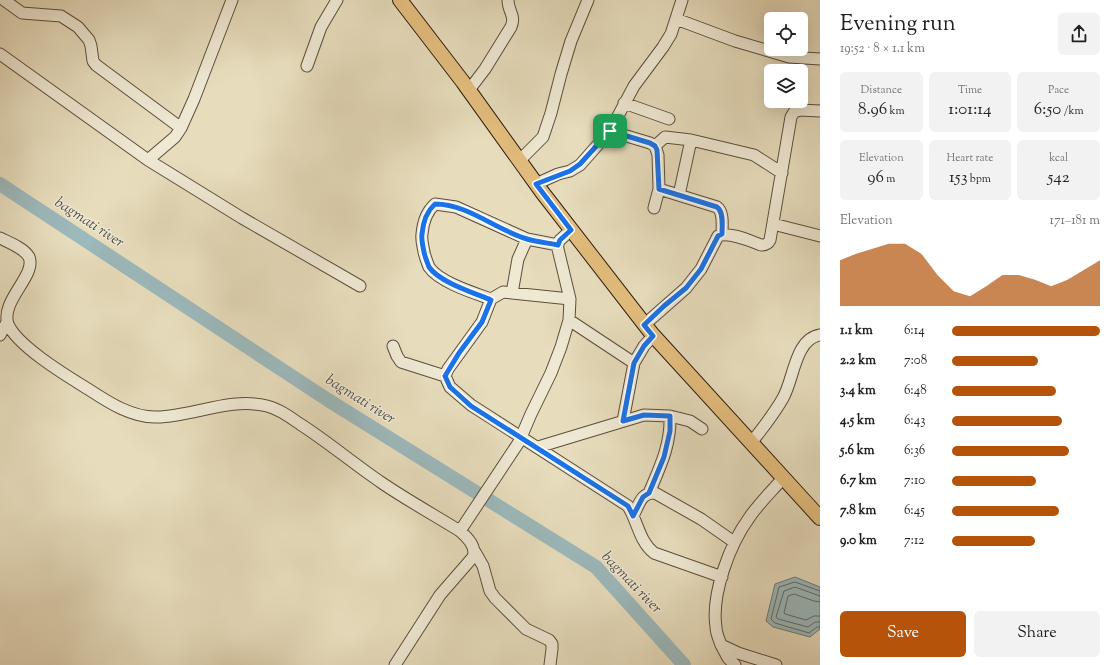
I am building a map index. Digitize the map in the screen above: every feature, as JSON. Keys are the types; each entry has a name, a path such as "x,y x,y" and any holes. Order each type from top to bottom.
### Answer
{"main road":[{"path":"400,0 469,90 536,184 649,330 820,518"}],"street":[{"path":"4,0 22,13 61,16 78,27 89,40 93,61 96,65 181,128"},
{"path":"148,160 175,136 181,128 194,99 232,0"},
{"path":"307,66 321,27 337,0"},
{"path":"469,90 485,69 514,21 508,6 508,0"},
{"path":"520,160 543,136 551,113 560,74 571,41 588,0"},
{"path":"536,184 570,171 580,164 610,131 634,86 671,34 682,0"},
{"path":"676,19 735,41 789,57 820,59"},
{"path":"0,54 148,160 242,218 360,286"},
{"path":"624,103 669,119"},
{"path":"623,421 634,363 644,346 649,330 664,306 686,288 701,269 718,236 722,234 729,234 761,246 768,244 773,224 791,117 794,112 800,110 820,111"},
{"path":"610,131 650,143 655,146 657,150 659,189 654,208"},
{"path":"655,146 665,137 691,140 754,155 782,173"},
{"path":"679,195 691,140"},
{"path":"659,189 720,209 722,234"},
{"path":"491,300 438,275 429,267 421,237 425,218 435,204 456,207 527,239 558,245"},
{"path":"773,224 820,236"},
{"path":"460,531 521,440 531,414 552,373 562,347 569,320 570,299 558,245 560,240 571,230"},
{"path":"0,238 24,251 29,256 30,262 28,272 9,304 7,322 0,335"},
{"path":"512,293 518,259 527,239"},
{"path":"445,376 459,353 482,322 491,300 502,292 570,299"},
{"path":"569,320 634,363"},
{"path":"7,322 21,341 40,356 116,407 136,414 156,418 239,404 268,406 284,414 383,483 460,531 467,537 483,566 490,591 495,598 526,630 549,640 552,644 550,665"},
{"path":"751,443 775,413 785,396 799,354 809,339 820,335"},
{"path":"393,346 401,362 445,376 450,387 471,406 521,440 538,447 628,506 647,548 654,553 722,577"},
{"path":"538,447 644,415 670,416 690,421 702,429"},
{"path":"649,493 667,447 670,431 670,416"},
{"path":"735,665 728,658 721,645 716,628 715,616 717,597 722,577 734,542 750,516 783,478"},
{"path":"633,516 643,497 649,493 655,493 701,519 734,542"},
{"path":"395,665 440,595 473,557 474,552"},
{"path":"721,645 738,653 776,665"}],"water":[{"path":"795,577 820,587 820,629 810,637 773,627 766,621 775,584"}],"waterway":[{"name":"bagmati river","path":"0,184 328,400 596,567 684,665"}],"route":[{"path":"610,131 650,143 655,146 657,150 659,189 717,207 720,209 721,213 722,234 718,236 701,269 686,288 644,325 653,336 644,346 634,363 623,421 644,415 670,416 670,431 664,457 649,493 643,497 633,516 628,506 522,437 471,406 450,387 445,376 448,369 482,322 491,300 438,275 429,267 421,237 425,218 430,209 435,204 443,204 456,207 527,239 558,245 560,240 571,230 536,184 558,174 570,171 580,164 610,131"}]}
